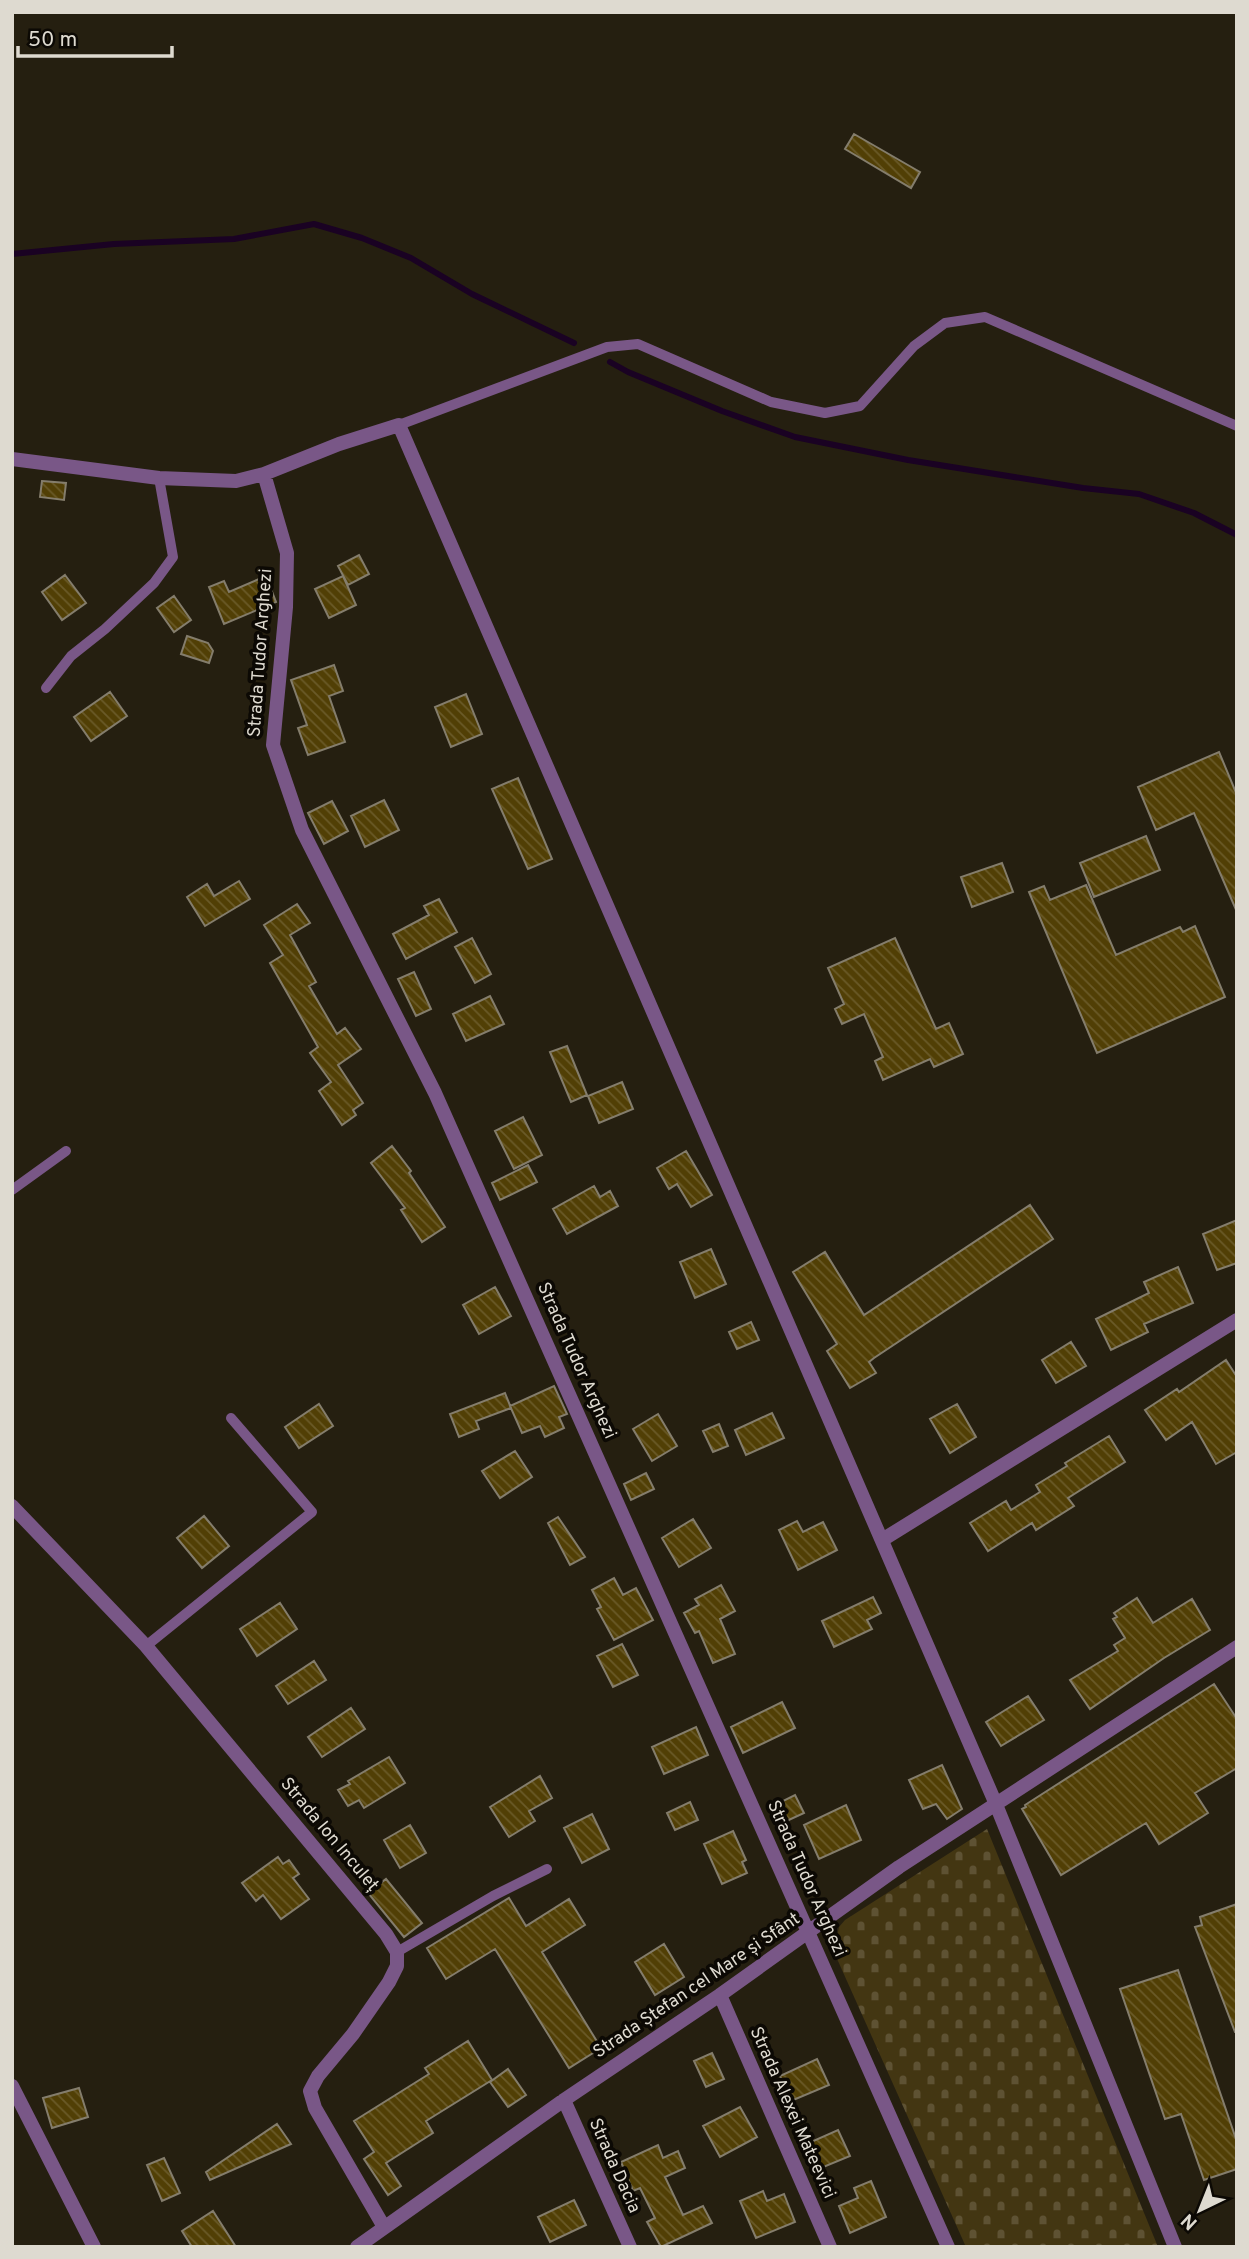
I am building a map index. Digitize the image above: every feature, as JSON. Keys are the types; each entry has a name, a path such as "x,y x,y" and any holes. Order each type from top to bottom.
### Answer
{"street":[{"path":"12,459 159,478 236,481 264,474 339,444 399,425 995,1802 1175,2247"},
{"name":"Strada Tudor Arghezi","path":"264,474 287,553 286,607 273,745 302,830 435,1093 948,2247"},
{"path":"882,1540 1237,1320"},
{"name":"Strada Ion Inculeț","path":"12,1506 146,1646 387,1934 397,1952"},
{"name":"Strada Ștefan cel Mare și Sfânt","path":"357,2247 564,2100 809,1933 899,1867 995,1802 1237,1647"},
{"path":"384,2227 315,2108 310,2091 318,2076 353,2034 389,1982 397,1966 397,1952"},
{"name":"Strada Alexei Mateevici","path":"720,1995 830,2247"},
{"path":"12,2086 94,2247"},
{"name":"Strada Dacia","path":"564,2100 630,2247"}],"lane":[{"path":"399,425 607,347 638,344 771,402 825,412 860,406 914,346 945,323 985,317 1237,426"},
{"path":"46,688 71,656 105,629 154,583 173,556 159,478"},
{"path":"12,1189 66,1151"},
{"path":"146,1646 312,1511 231,1418"},
{"path":"397,1952 493,1896 547,1869"}],"green space":[{"path":"987,1829 1158,2247 966,2247 834,1952 839,1927 845,1920"}],"building":[{"path":"854,134 920,172 911,188 845,149"},
{"path":"42,481 66,483 64,500 40,497"},
{"path":"359,555 369,574 348,585 338,566"},
{"path":"65,575 86,603 62,620 42,592"},
{"path":"266,576 276,602 224,624 209,587 224,581 229,592"},
{"path":"343,576 356,605 329,618 315,589"},
{"path":"174,596 191,620 174,632 157,608"},
{"path":"187,636 208,643 213,651 209,663 181,654"},
{"path":"334,665 343,691 329,696 345,742 308,755 298,728 307,725 291,680"},
{"path":"110,692 127,716 91,741 74,717"},
{"path":"466,694 482,734 451,747 435,707"},
{"path":"1219,752 1237,795 1237,912 1194,813 1156,830 1138,787"},
{"path":"518,778 552,859 528,869 492,789"},
{"path":"384,800 399,830 365,847 351,816"},
{"path":"332,801 348,831 324,844 308,813"},
{"path":"1146,836 1160,870 1094,897 1080,863"},
{"path":"1002,863 1013,892 972,907 961,877"},
{"path":"239,881 250,899 205,926 187,897 207,884 214,896"},
{"path":"1086,885 1116,955 1180,927 1183,932 1195,926 1225,997 1097,1053 1029,892 1044,886 1050,900"},
{"path":"439,899 457,932 406,959 393,934 429,915 424,906"},
{"path":"297,904 310,923 290,935 316,982 309,986 337,1034 345,1028 361,1049 338,1065 363,1103 353,1110 356,1115 342,1125 319,1091 331,1082 310,1053 318,1047 270,963 283,955 264,925"},
{"path":"472,938 491,974 475,983 455,947"},
{"path":"895,938 936,1029 949,1023 963,1054 934,1067 930,1059 883,1080 875,1061 883,1057 864,1014 842,1024 835,1009 844,1004 828,968"},
{"path":"414,972 431,1009 416,1016 398,979"},
{"path":"490,996 504,1024 466,1041 453,1014"},
{"path":"567,1046 587,1095 571,1102 550,1052"},
{"path":"622,1082 633,1109 599,1123 588,1096"},
{"path":"523,1117 542,1155 514,1169 495,1131"},
{"path":"392,1146 411,1171 409,1173 445,1227 422,1242 401,1210 405,1208 371,1163"},
{"path":"686,1151 712,1195 691,1207 677,1184 669,1189 657,1168"},
{"path":"528,1165 537,1182 500,1200 492,1183"},
{"path":"594,1186 600,1197 610,1191 618,1206 567,1234 553,1209"},
{"path":"1030,1205 1053,1239 874,1358 869,1362 876,1373 850,1388 827,1351 837,1344 793,1272 825,1252 864,1315"},
{"path":"1237,1220 1237,1263 1217,1270 1203,1234"},
{"path":"711,1249 726,1284 695,1298 680,1262"},
{"path":"1178,1267 1193,1303 1144,1324 1148,1332 1111,1350 1096,1319 1149,1293 1144,1282"},
{"path":"495,1287 511,1316 479,1334 463,1305"},
{"path":"751,1322 759,1340 737,1349 729,1332"},
{"path":"1071,1342 1086,1366 1056,1383 1042,1360"},
{"path":"1226,1360 1237,1377 1237,1452 1216,1464 1192,1422 1166,1440 1145,1410 1177,1389 1179,1392"},
{"path":"554,1386 567,1414 559,1417 564,1428 545,1437 540,1426 522,1433 510,1406"},
{"path":"505,1393 511,1408 476,1421 479,1429 459,1437 450,1414"},
{"path":"319,1404 333,1426 299,1448 285,1427"},
{"path":"957,1404 976,1437 950,1453 930,1419"},
{"path":"772,1413 784,1438 746,1455 735,1430"},
{"path":"658,1414 677,1446 652,1461 633,1429"},
{"path":"719,1424 728,1446 713,1452 703,1431"},
{"path":"1109,1436 1125,1462 1068,1498 1074,1506 1036,1530 1032,1523 988,1551 970,1523 1006,1501 1011,1510 1040,1492 1036,1485 1067,1466 1065,1463"},
{"path":"515,1451 532,1477 500,1498 482,1471"},
{"path":"646,1473 654,1489 631,1500 624,1484"},
{"path":"204,1516 229,1546 202,1568 177,1538"},
{"path":"558,1517 585,1557 570,1565 548,1523"},
{"path":"693,1519 711,1548 679,1567 662,1538"},
{"path":"797,1521 803,1532 823,1522 837,1550 798,1570 779,1530"},
{"path":"614,1578 623,1595 636,1588 653,1620 614,1640 597,1609 601,1607 592,1590"},
{"path":"721,1585 735,1611 720,1619 735,1654 713,1663 699,1631 695,1633 684,1613 699,1605 695,1599"},
{"path":"873,1597 881,1613 867,1620 872,1629 834,1647 822,1621"},
{"path":"1137,1598 1153,1623 1192,1599 1210,1630 1090,1709 1070,1680 1118,1651 1114,1645 1125,1638 1113,1619 1117,1617 1114,1613"},
{"path":"280,1603 297,1629 257,1656 240,1629"},
{"path":"622,1644 638,1675 613,1687 597,1656"},
{"path":"314,1661 326,1680 288,1704 276,1686"},
{"path":"1214,1684 1237,1719 1237,1768 1195,1793 1208,1813 1159,1844 1146,1823 1061,1875 1022,1809 1025,1805"},
{"path":"1028,1696 1044,1720 1001,1746 986,1722"},
{"path":"782,1702 795,1728 743,1753 731,1727"},
{"path":"351,1708 365,1729 322,1757 308,1737"},
{"path":"696,1727 708,1755 664,1774 652,1747"},
{"path":"389,1757 405,1783 364,1808 359,1800 348,1806 338,1790 350,1784 348,1781"},
{"path":"942,1765 962,1809 947,1819 936,1804 923,1809 909,1780"},
{"path":"540,1776 552,1798 529,1811 535,1821 509,1837 490,1807"},
{"path":"795,1795 804,1813 778,1825 769,1808"},
{"path":"690,1802 698,1820 675,1830 667,1813"},
{"path":"846,1805 861,1840 819,1859 804,1825"},
{"path":"592,1814 609,1849 582,1863 564,1828"},
{"path":"410,1825 426,1853 400,1868 384,1840"},
{"path":"733,1831 746,1860 742,1862 747,1873 722,1884 704,1844"},
{"path":"278,1857 283,1864 289,1860 299,1874 293,1878 309,1899 281,1919 263,1895 256,1901 242,1883"},
{"path":"386,1879 422,1923 404,1937 368,1893"},
{"path":"509,1898 526,1926 569,1899 585,1925 542,1952 601,2048 569,2068 495,1949 446,1979 427,1948"},
{"path":"1237,1904 1235,2032 1195,1927 1202,1925 1200,1917"},
{"path":"664,1944 684,1977 655,1995 635,1962"},
{"path":"1178,1970 1237,2142 1237,2169 1204,2180 1181,2114 1165,2119 1120,1989"},
{"path":"468,2041 492,2080 426,2121 433,2133 386,2163 401,2186 388,2195 364,2159 374,2152 354,2121 429,2074 425,2068"},
{"path":"712,2053 724,2079 706,2087 694,2061"},
{"path":"817,2059 829,2085 791,2101 780,2076"},
{"path":"508,2069 526,2095 508,2107 490,2082"},
{"path":"79,2088 88,2117 52,2128 43,2098"},
{"path":"740,2107 757,2137 720,2157 703,2126"},
{"path":"277,2124 291,2144 210,2180 206,2172"},
{"path":"838,2130 850,2156 821,2168 811,2142"},
{"path":"658,2145 663,2158 678,2151 685,2168 665,2177 683,2215 703,2206 712,2223 661,2247 647,2222 655,2218 640,2188 633,2191 621,2162"},
{"path":"164,2158 180,2193 162,2201 147,2165"},
{"path":"871,2181 886,2217 850,2233 839,2206 858,2198 854,2188"},
{"path":"763,2191 767,2201 784,2194 795,2222 756,2238 740,2201"},
{"path":"574,2200 586,2225 550,2242 538,2217"},
{"path":"213,2211 236,2247 192,2247 182,2231"}],"waterway":[{"path":"12,254 114,244 234,239 314,224 362,238 411,258 472,294 574,343"},
{"path":"610,362 722,411 795,437 908,460 1083,488 1139,494 1194,513 1237,535"}]}
